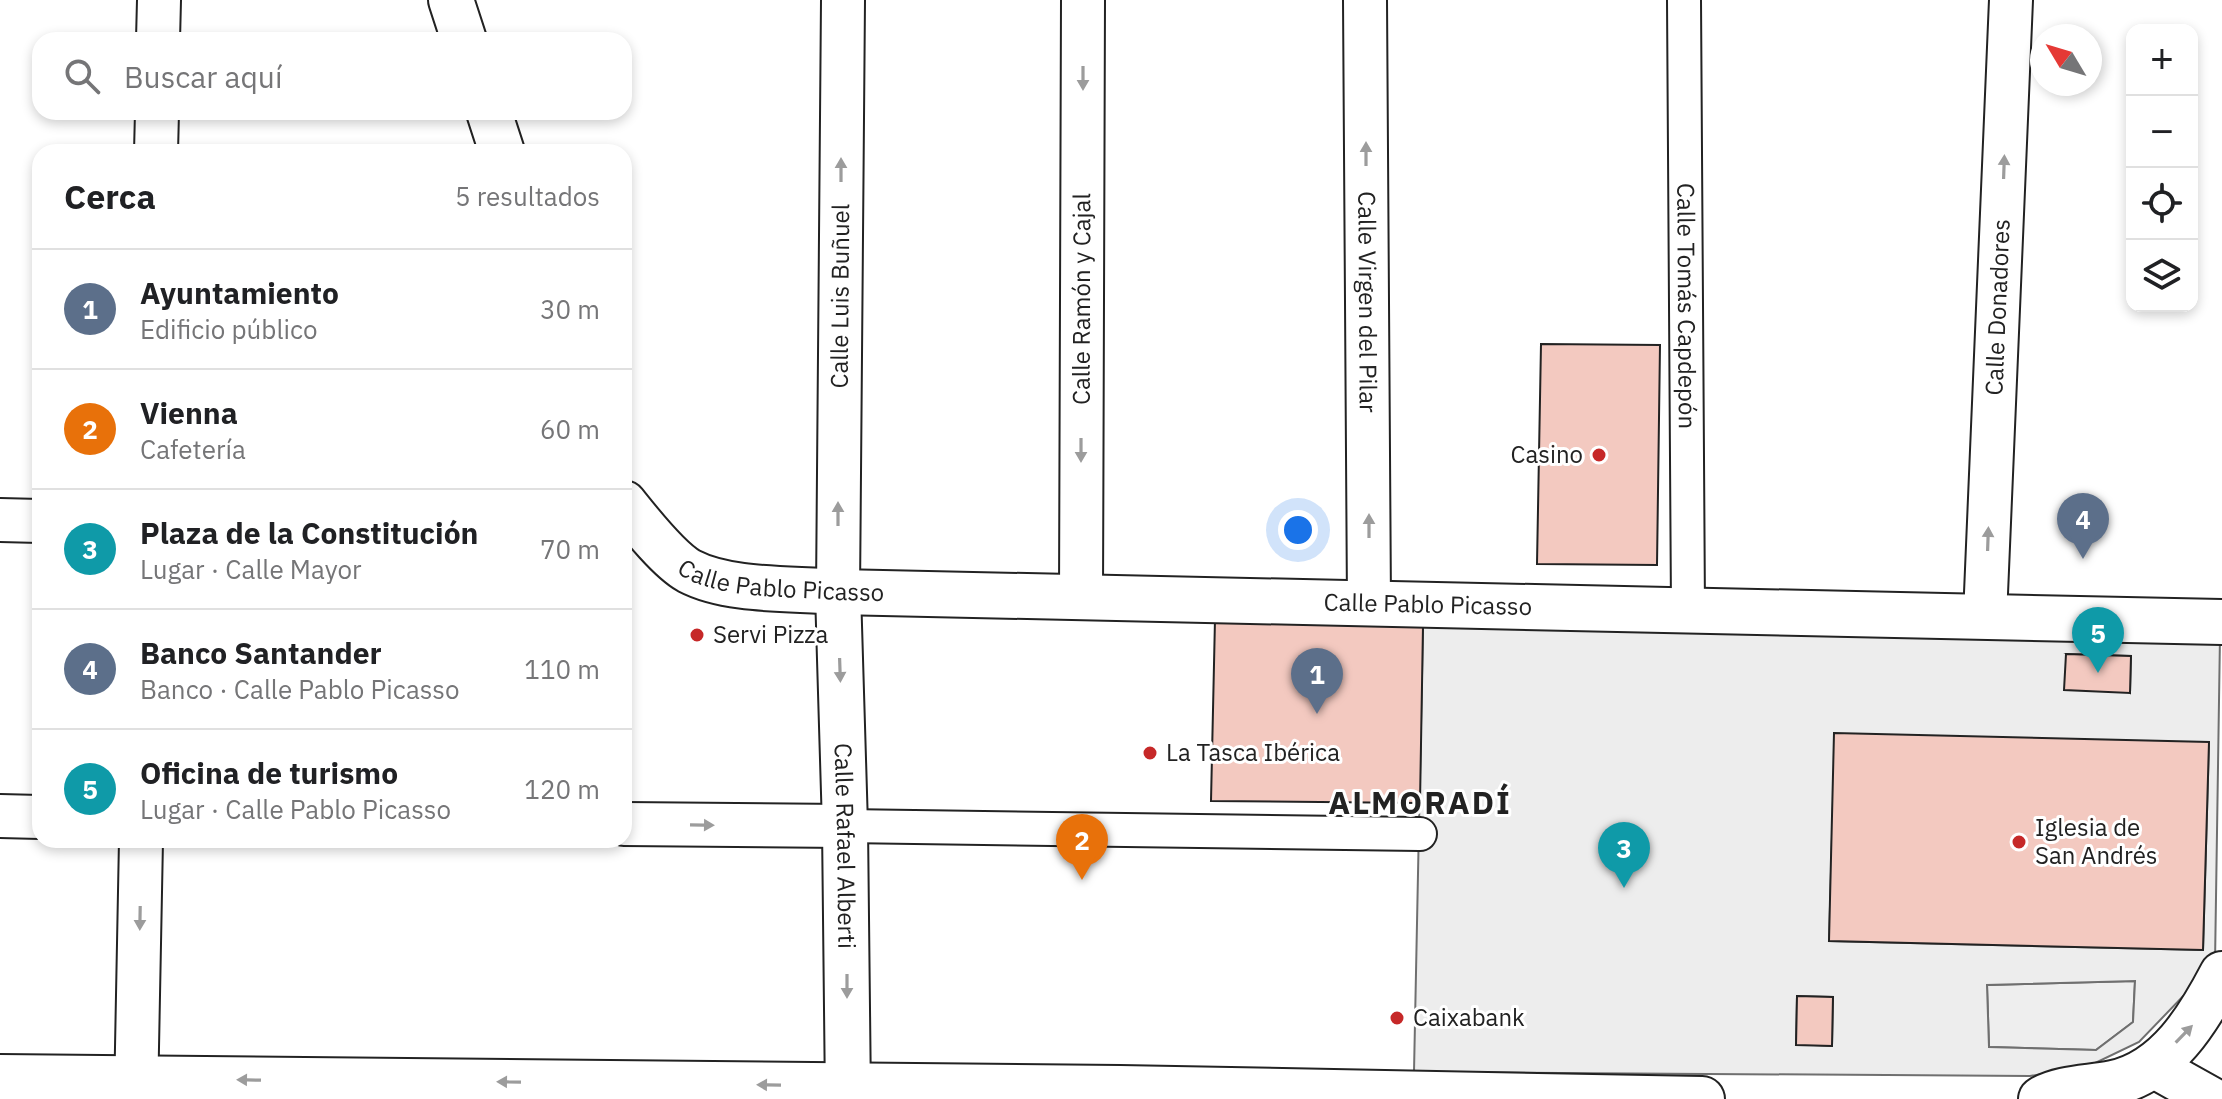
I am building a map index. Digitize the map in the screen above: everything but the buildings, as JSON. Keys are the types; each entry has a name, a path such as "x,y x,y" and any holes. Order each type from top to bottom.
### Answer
{"main road":[{"path":"451,0 461,32"},
{"path":"492,120 499,144"},
{"name":"Calle Pablo Picasso","path":"638,536 688,571 729,584 838,592 2222,622"},
{"name":"Calle Rafael Alberti","path":"838,592 848,1092"},
{"path":"2041,1099 2051,1093 2118,1082 2153,1066 2198,1020 2222,974"},
{"path":"0,1077 136,1089 1379,1095 1710,1091"}],"street":[{"path":"158,32 159,0"},
{"name":"Calle Luis Buñuel","path":"838,592 843,0"},
{"name":"Calle Ramón y Cajal","path":"1081,597 1083,0"},
{"name":"Calle Virgen del Pilar","path":"1365,0 1369,604"},
{"name":"Calle Tomás Capdepón","path":"1684,0 1688,610"},
{"name":"Calle Donadores","path":"1985,617 2011,0"},
{"path":"156,144 157,120"},
{"path":"0,520 32,521"},
{"path":"0,816 32,817"},
{"path":"632,824 1420,834"},
{"path":"136,1089 141,848"},
{"path":"2153,1066 2212,1099"}],"shaded area":[{"path":"1423,626 2220,636 2215,963 2139,1042 2089,1066 2030,1076 1414,1072","holes":["2067,654 2131,656 2130,693","1835,734 2209,743 2203,950 1829,941","2135,981 2133,1022 2096,1050 1989,1047 1987,985","1797,996 1833,997 1832,1046 1796,1044"]},
{"path":"2135,981 2133,1022 2096,1050 1989,1047 1987,985"}],"place":[{"name":"Casino","path":"1599,455"},
{"name":"Banco Santander","path":"2083,559"},
{"name":"Servi Pizza","path":"697,635"},
{"name":"Oficina de turismo","path":"2098,673"},
{"name":"Ayuntamiento","path":"1317,714"},
{"name":"La Tasca Ibérica","path":"1150,753"},
{"name":"Iglesia de San Andrés","path":"2019,842"},
{"name":"Vienna","path":"1082,880"},
{"name":"Plaza de la Constitución","path":"1624,888"},
{"name":"Caixabank","path":"1397,1018"}],"district":[{"name":"ALMORADÍ","path":"1420,803"}]}
